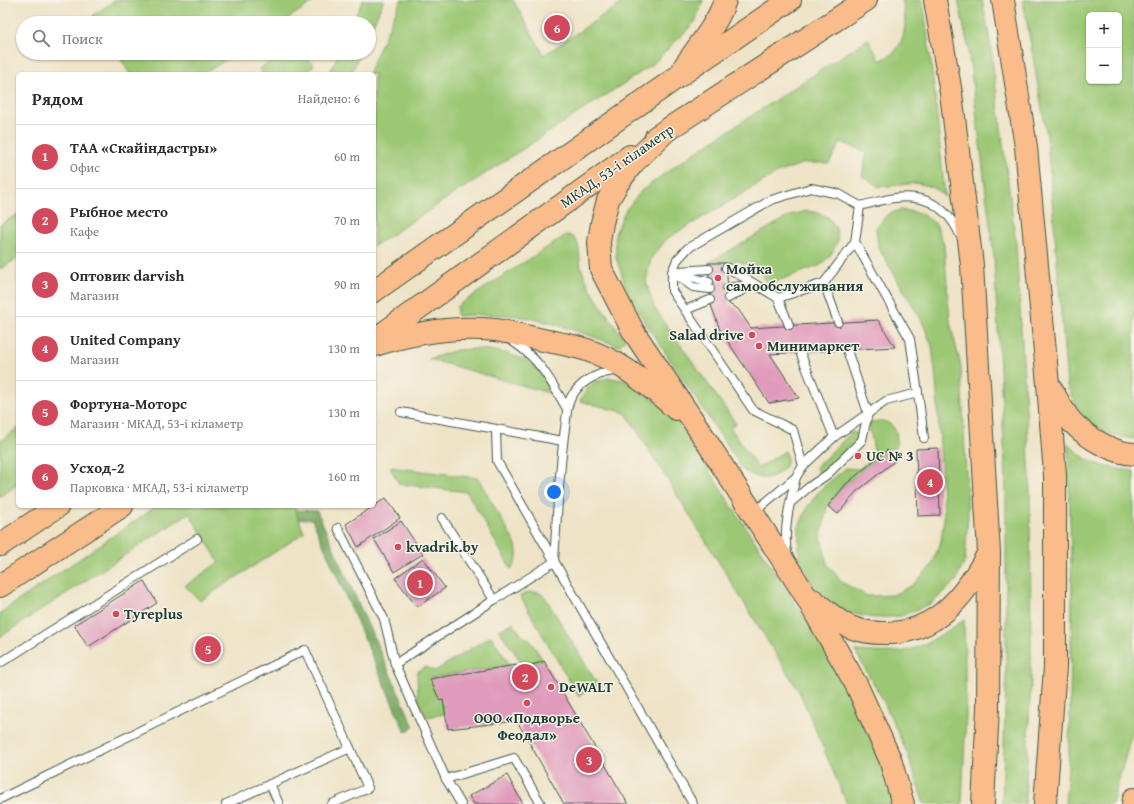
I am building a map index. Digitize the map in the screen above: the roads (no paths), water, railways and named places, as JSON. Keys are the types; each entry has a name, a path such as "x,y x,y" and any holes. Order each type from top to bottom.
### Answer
{"highway":[{"path":"676,78 705,37 725,0"},
{"path":"376,290 676,78 790,0"},
{"path":"936,0 952,93 972,265 989,553 988,708 983,804"},
{"path":"1004,0 1026,147 1055,475 1055,667 1045,804"},
{"name":"МКАД, 53-і кіламетр","path":"376,339 668,129 864,2"},
{"path":"668,129 633,163 618,183 608,200 599,242 601,269 612,293 633,331 698,428 804,593 857,686 890,759 904,804"},
{"path":"376,345 397,339 434,332 464,329 496,330 576,347 602,356 626,371 657,392 698,428"},
{"path":"1048,384 1072,423 1078,428 1109,448 1134,454"},
{"path":"0,545 55,508"},
{"path":"0,586 119,508"},
{"path":"804,593 850,627 872,633 894,634 915,629 933,620 950,608 969,586 989,553"},
{"path":"1133,804 1134,799"}],"lane":[{"path":"803,466 793,430 753,410 672,291 672,272 677,260 688,248 771,200 811,188 839,194 860,206 900,198 916,198 932,203 947,214 957,229 972,265"},
{"path":"778,298 824,283 855,242 860,206"},
{"path":"855,242 910,338 924,438"},
{"path":"726,268 778,298 789,325"},
{"path":"672,272 709,269"},
{"path":"672,272 710,285"},
{"path":"824,283 838,322"},
{"path":"727,285 754,284"},
{"path":"728,298 754,284"},
{"path":"685,310 710,300"},
{"path":"496,330 519,345 544,369 567,409"},
{"path":"790,502 828,474 862,440 868,413 847,350"},
{"path":"800,352 834,437"},
{"path":"554,562 560,469 567,409 574,393 598,374 610,371 626,371"},
{"path":"753,513 796,477 803,466 834,437 886,401 918,394"},
{"path":"401,412 563,441"},
{"path":"496,430 497,461 693,804"},
{"path":"789,570 785,540 790,502 796,477"},
{"path":"442,518 494,600"},
{"path":"338,528 384,619 395,664 446,779 461,804"},
{"path":"0,663 197,539"},
{"path":"395,664 554,562"},
{"path":"0,799 305,650 368,788 332,804"},
{"path":"226,804 350,748"},
{"path":"446,779 514,758 541,804"},
{"path":"270,784 279,804"}],"place":[{"name":"Усход-2","path":"557,28"},
{"name":"Мойка самообслуживания","path":"718,278"},
{"name":"Salad drive","path":"752,335"},
{"name":"Минимаркет","path":"759,346"},
{"name":"UC № 3","path":"858,456"},
{"name":"United Company","path":"930,482"},
{"name":"kvadrik.by","path":"398,547"},
{"name":"ТАА «Скайіндастры»","path":"420,583"},
{"name":"Tyreplus","path":"116,614"},
{"name":"Фортуна-Моторс","path":"208,649"},
{"name":"Рыбное место","path":"525,677"},
{"name":"DeWALT","path":"551,687"},
{"name":"ООО «Подворье Феодал»","path":"527,703"},
{"name":"Оптовик darvish","path":"589,760"}]}
